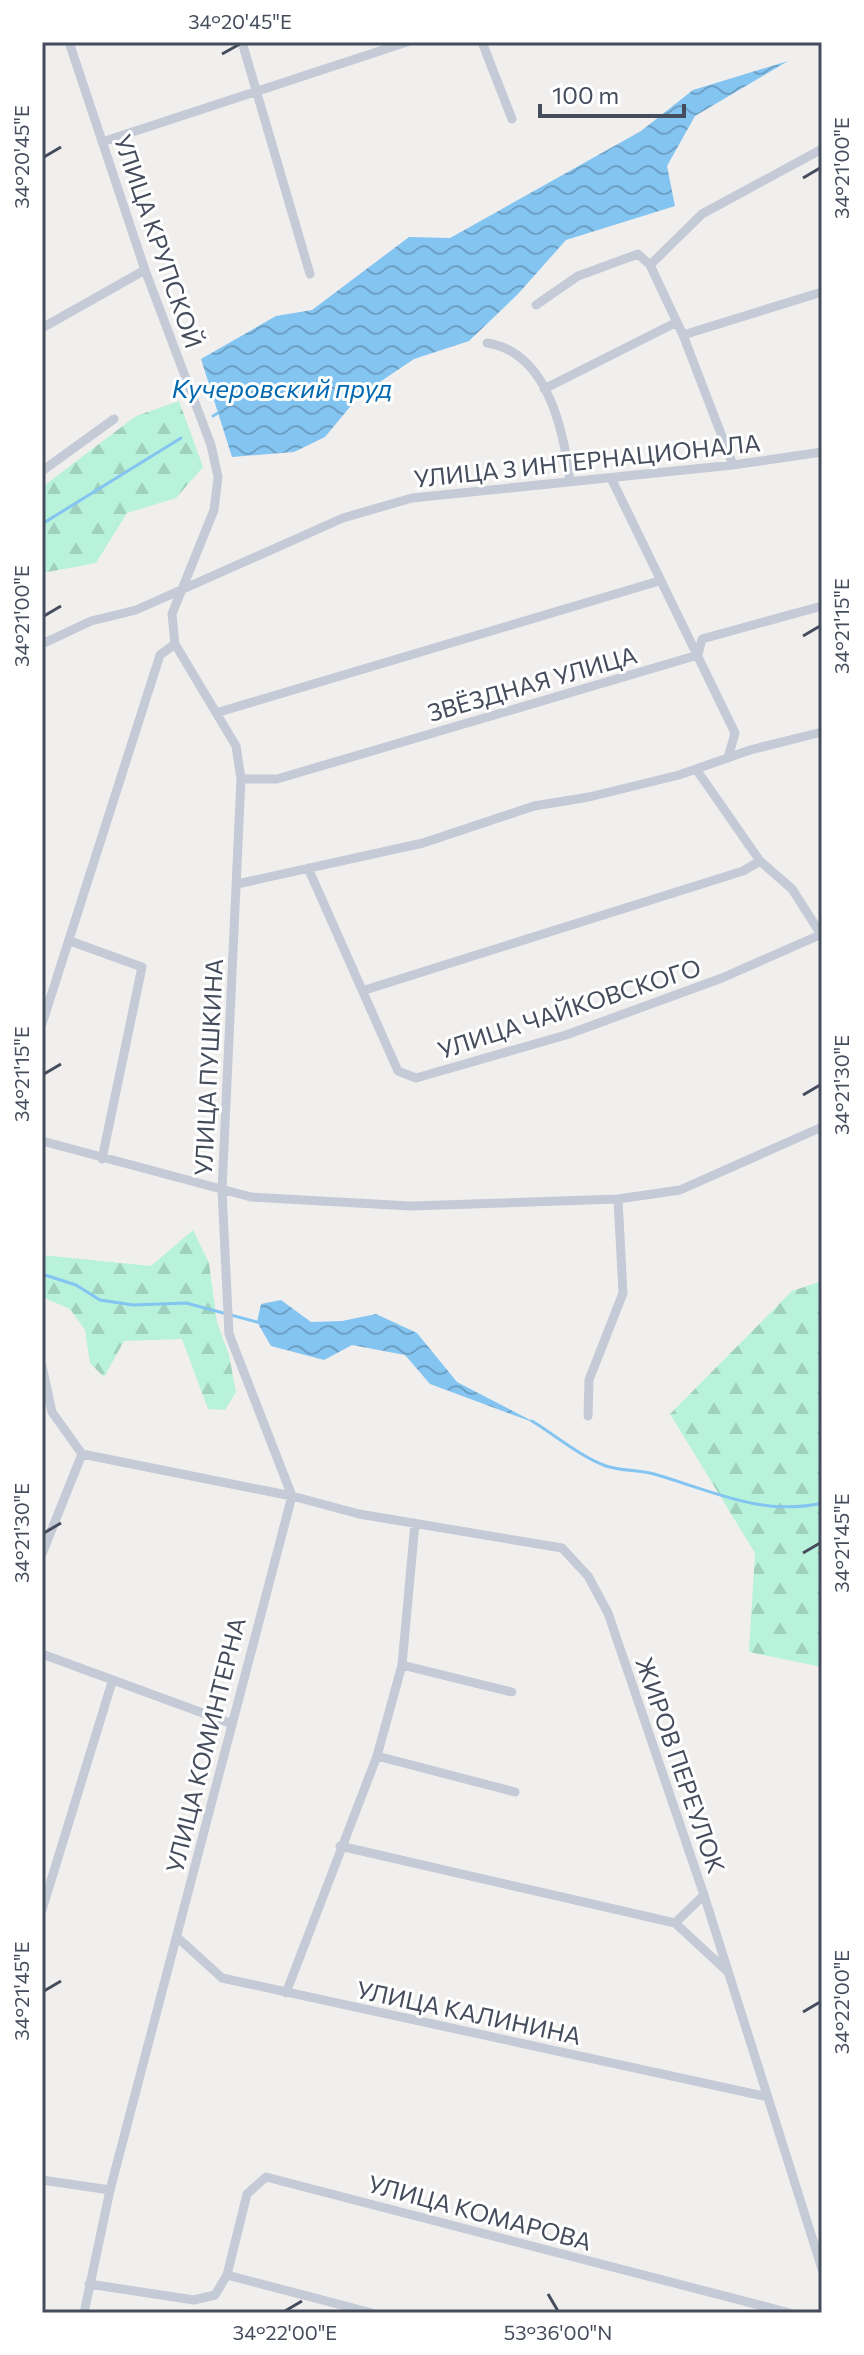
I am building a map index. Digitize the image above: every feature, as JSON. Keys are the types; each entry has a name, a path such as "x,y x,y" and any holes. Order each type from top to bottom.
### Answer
{"street":[{"name":"УЛИЦА КРУПСКОЙ","path":"69,42 145,270 211,445 218,477 214,510 181,590"},
{"path":"242,42 310,274"},
{"path":"102,142 257,88 407,42"},
{"path":"482,42 512,119"},
{"path":"650,265 702,214 822,149"},
{"path":"536,305 578,276 638,254 650,265 683,335 733,465"},
{"path":"42,328 145,270"},
{"path":"683,335 822,292"},
{"path":"544,389 677,322"},
{"path":"487,343 506,346 525,361 544,389 564,435 570,482"},
{"path":"42,471 114,419"},
{"name":"УЛИЦА 3 ИНТЕРНАЦИОНАЛА","path":"42,644 91,621 136,610 343,518 412,498 733,465 822,452"},
{"path":"611,478 735,733 728,758"},
{"path":"219,712 659,581"},
{"path":"42,1024 160,655 175,644 172,614 181,590"},
{"name":"ЗВЁЗДНАЯ УЛИЦА","path":"241,779 277,779 698,655 702,639 822,606"},
{"name":"УЛИЦА ПУШКИНА","path":"175,644 219,712 236,746 241,779 222,1190 251,1197 411,1206 618,1199 680,1190 822,1127"},
{"path":"237,884 423,843 534,806 589,797 822,732"},
{"path":"696,769 760,861 792,889 822,935"},
{"path":"365,990 743,871 760,861"},
{"name":"УЛИЦА ЧАЙКОВСКОГО","path":"308,868 365,990 398,1071 416,1078 566,1035 722,978 822,935"},
{"path":"70,941 142,967 102,1159"},
{"path":"42,1141 222,1190 229,1334 292,1496"},
{"path":"588,1416 589,1380 623,1293 618,1199"},
{"path":"42,1366 52,1412 82,1454 42,1554"},
{"name":"ЖИРОВ ПЕРЕУЛОК","path":"82,1454 292,1496 359,1514 562,1548 588,1576 608,1613 704,1895 822,2269"},
{"name":"УЛИЦА КОМИНТЕРНА","path":"84,2313 110,2190 292,1496"},
{"path":"286,1993 377,1756 402,1665 415,1523"},
{"path":"42,1654 230,1723"},
{"path":"402,1665 512,1692"},
{"path":"42,1910 112,1682"},
{"path":"377,1756 515,1792"},
{"path":"340,1846 675,1923 729,1974"},
{"path":"675,1923 704,1895"},
{"name":"УЛИЦА КАЛИНИНА","path":"177,1937 222,1978 768,2097"},
{"name":"УЛИЦА КОМАРОВА","path":"227,2275 247,2194 266,2177 790,2313"},
{"path":"42,2180 110,2190"},
{"path":"89,2284 194,2300 215,2295 227,2275 372,2313"}],"green space":[{"path":"179,401 203,467 176,498 127,513 96,563 42,573 42,487 136,416"},
{"path":"193,1230 209,1263 217,1322 229,1355 236,1392 225,1410 208,1409 182,1339 124,1341 104,1377 90,1363 85,1330 70,1309 42,1297 42,1255 151,1266"},
{"path":"822,1281 822,1667 749,1652 755,1553 670,1414 792,1291"}],"water":[{"name":"Кучеровский пруд","path":"788,61 695,116 667,166 675,206 566,240 518,294 469,341 414,359 359,396 325,437 294,452 232,457 201,359 276,316 312,310 409,237 450,238 641,131 693,90"},
{"path":"281,1300 311,1322 342,1321 376,1314 417,1333 457,1382 538,1424 430,1384 405,1355 352,1345 324,1360 271,1346 257,1322 261,1304"}],"waterway":[{"path":"213,416 218,413"},
{"path":"42,524 181,438"},
{"path":"42,1274 76,1285 100,1300 133,1305 186,1303 257,1322"},
{"path":"532,1421 606,1466 654,1474 757,1504 778,1507 822,1503"}]}
